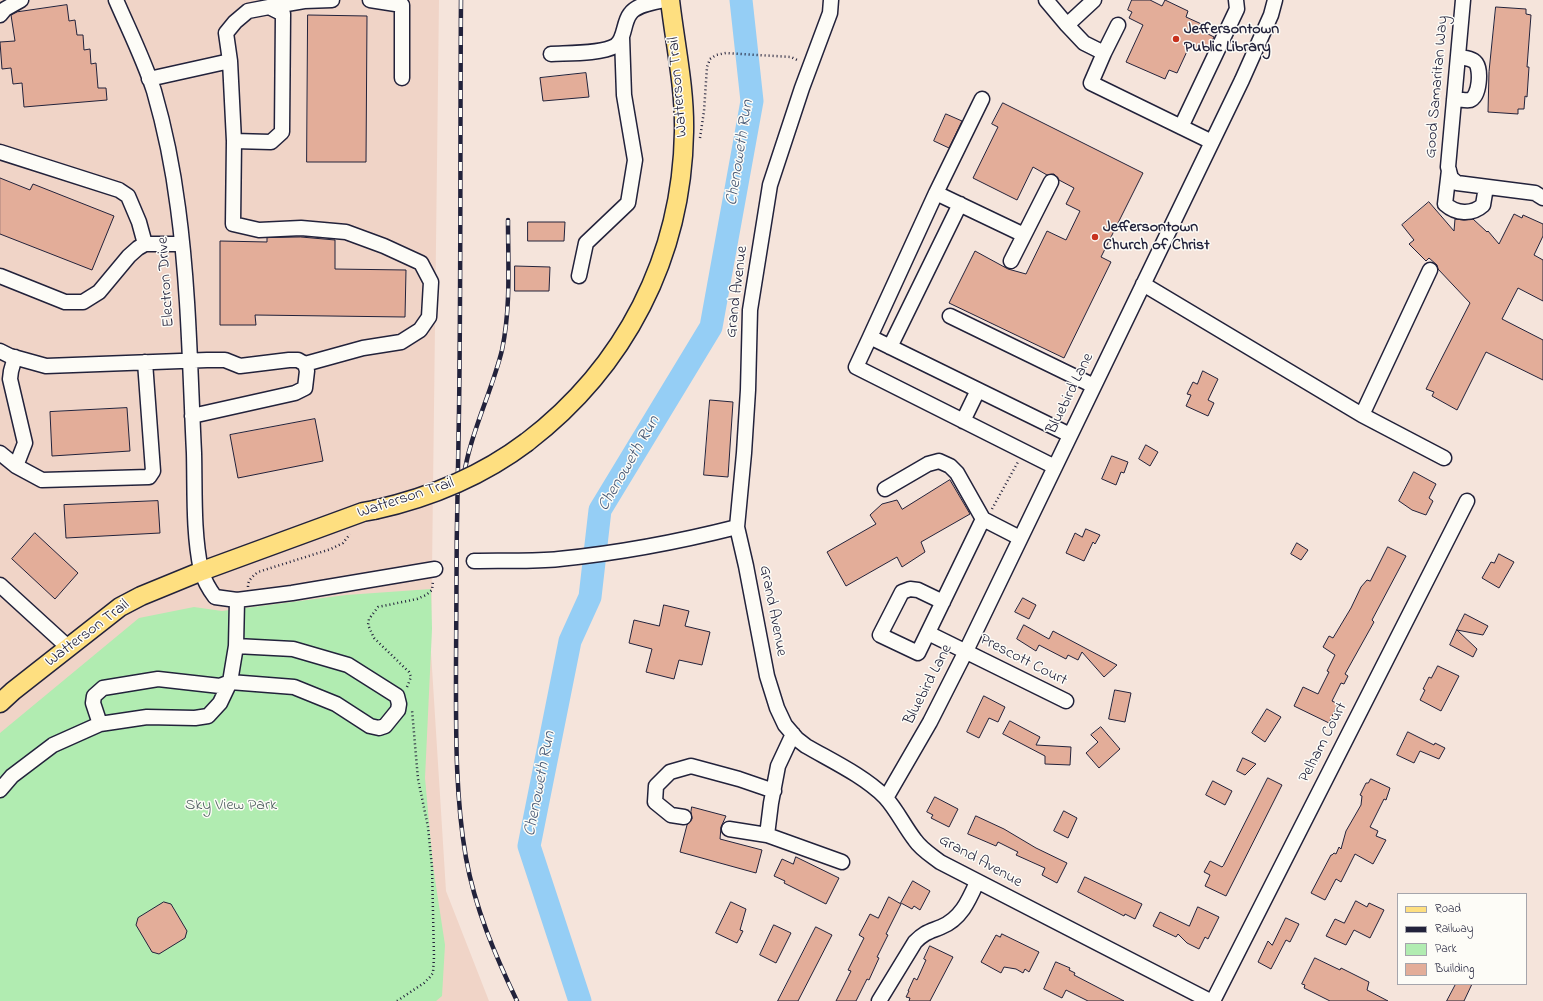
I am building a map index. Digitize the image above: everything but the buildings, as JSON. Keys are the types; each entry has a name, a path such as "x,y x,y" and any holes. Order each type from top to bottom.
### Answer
{"main road":[{"name":"Watterson Trail","path":"0,702 120,607 140,596 202,571 363,512 396,505 428,495 463,481 490,467 527,442 570,405 614,354 638,313 660,264 671,232 678,199 684,131 683,102 670,0"}],"street":[{"path":"0,15 5,9 21,0"},
{"name":"Electron Drive","path":"116,0 137,47 149,79 166,138 178,208 190,361 196,538 202,571 210,590 215,597 242,599"},
{"path":"305,364 363,348 401,342 420,330 429,317 431,282 420,263 384,246 346,232 301,228 258,230 233,224 234,140 230,61 226,33 234,22 248,11 304,1 332,0"},
{"path":"370,0 402,4 402,78"},
{"path":"579,276 586,243 628,203 634,160 624,96 622,37 624,25 630,13 641,6 663,0"},
{"name":"Grand Avenue","path":"831,0 830,13 802,88 770,185 750,310 744,453 737,528 746,566 767,676 776,708 786,726 806,746 874,786 896,809 915,841 926,852 952,869 1212,1001"},
{"path":"1046,0 1084,43 1104,53"},
{"path":"1067,24 1094,0"},
{"path":"1181,127 1237,9 1236,0"},
{"name":"Bluebird Lane","path":"886,798 930,722 966,651 1212,142 1258,44 1271,14 1275,0"},
{"name":"Good Samaritan Way","path":"1463,0 1449,170 1451,178 1457,183 1535,193 1543,198"},
{"path":"234,140 271,142 282,132 283,14 269,7"},
{"path":"1118,25 1091,83 1212,142"},
{"path":"551,54 605,50 616,46 622,37"},
{"path":"1454,99 1469,100 1476,96 1478,90 1479,69 1475,62 1471,59 1458,56"},
{"path":"149,79 230,61"},
{"path":"982,98 936,193 856,367 1055,467"},
{"path":"0,152 119,190 128,196 139,222 145,244"},
{"path":"1449,170 1445,204 1461,213 1477,210 1484,205 1486,187"},
{"path":"1011,261 1051,182"},
{"path":"936,193 1024,235"},
{"path":"890,347 960,204"},
{"path":"0,276 65,302 83,302 99,292 129,256 145,244 182,244"},
{"path":"1362,415 1430,270"},
{"path":"1144,284 1362,415 1444,458"},
{"path":"950,316 1094,386"},
{"path":"870,337 1070,435"},
{"path":"0,351 46,366 225,360 240,366 289,360 298,360 305,364 307,371 305,388 295,393 192,416"},
{"path":"15,357 10,379 26,443 16,466"},
{"path":"0,452 16,466 42,480 149,477 153,471 145,362"},
{"path":"963,421 978,390"},
{"path":"885,489 928,464 939,461 950,466 957,473 985,520 1020,538"},
{"name":"Pelham Court","path":"1212,1001 1467,502"},
{"path":"943,602 918,590 910,589 902,592 880,635 918,653 985,520"},
{"path":"474,561 558,559 608,553 686,540 737,528"},
{"path":"0,790 12,776 53,745 100,724 147,718 195,718 208,716 220,703 230,682 242,599 292,593 435,569"},
{"path":"0,585 68,648"},
{"name":"Prescott Court","path":"928,633 1066,701"},
{"path":"100,724 93,703 94,696 103,688 158,679 220,686 230,682 294,687 336,704 370,726 379,728 384,726 398,710 399,704 396,696 348,665 293,649 236,646"},
{"path":"768,835 778,766 793,734"},
{"path":"684,817 671,815 655,802 656,786 670,772 691,766 739,779 774,791"},
{"path":"729,829 768,835 842,862"},
{"path":"879,1001 915,942 923,934 951,922 964,908 977,882"}],"path":[{"path":"726,53 784,57"},
{"path":"985,520 1024,451"},
{"path":"242,599 248,582 258,572 331,549 343,543 350,534 355,531"},
{"path":"408,693 407,686 411,677 409,672 374,638 368,625 369,619 378,607 417,599 426,595 432,590 435,569"},
{"path":"397,1001 424,983 430,977 433,973 434,956 432,867 428,827 418,779 411,706"}],"shaded area":[{"path":"0,0 439,0 431,652 446,891 489,1001 0,1001"}],"green space":[{"name":"Sky View Park","path":"431,589 432,629 425,778 433,866 445,945 442,996 436,1001 0,1001 0,733 139,618 194,607 222,611 346,595"}],"waterway":[{"name":"Chenoweth Run","path":"580,1001 529,846 570,641 590,597 600,510 711,327 752,101 741,0"}],"railway":[{"path":"461,0 460,360 456,633 456,738 458,786 462,834 470,877 480,913 517,1001"},
{"path":"461,489 469,453 499,362 505,334 508,285 508,220"}],"place":[{"name":"Jeffersontown Public Library","path":"1176,39"},
{"name":"Jeffersontown Church of Christ","path":"1095,237"}]}
